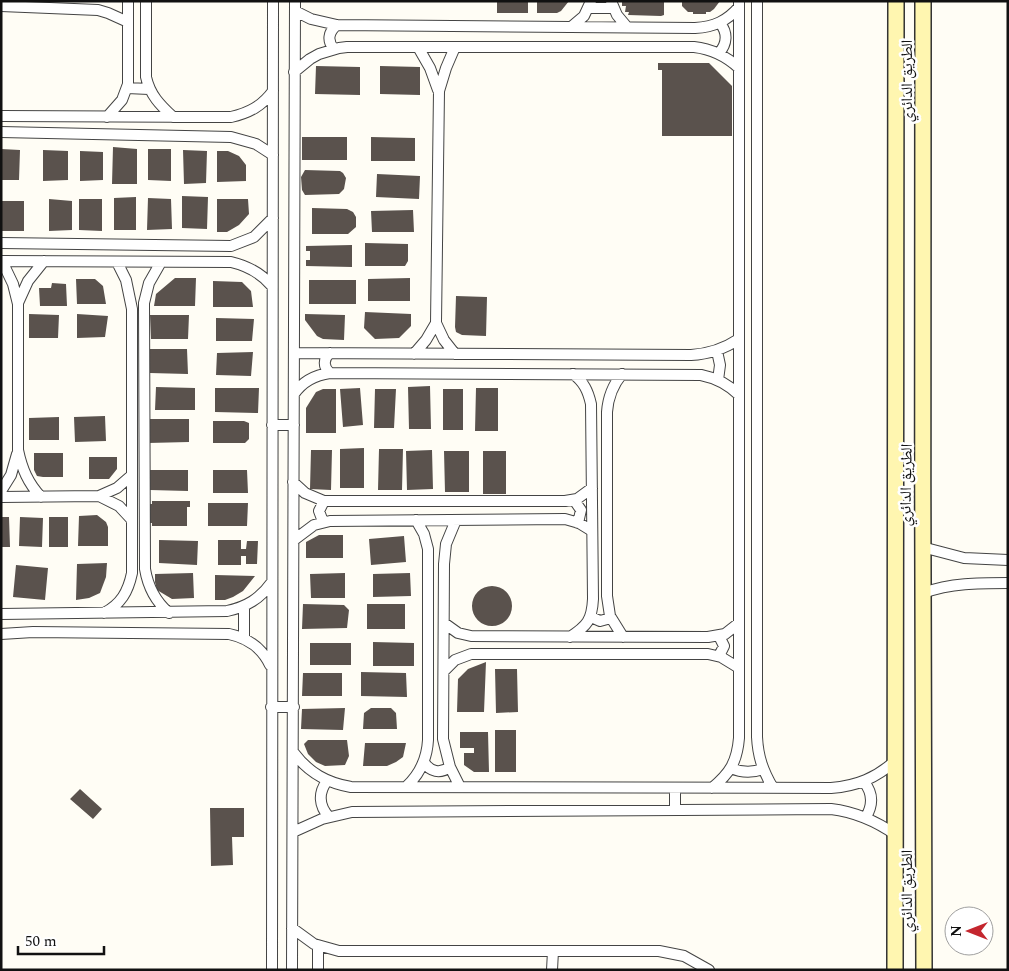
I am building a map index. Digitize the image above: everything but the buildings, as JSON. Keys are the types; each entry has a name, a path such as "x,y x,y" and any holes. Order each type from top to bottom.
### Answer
{"main road":[{"name":"الطريق الدائري","path":"895,970 896,1"},
{"name":"الطريق الدائري","path":"923,1 924,386 922,547 924,970"},
{"path":"896,172 902,177 910,179 918,177 923,171"},
{"path":"896,215 910,211 924,218"}],"street":[{"path":"107,117 118,106 127,88 128,1"},
{"path":"146,1 146,77 149,89 157,102 173,117"},
{"path":"272,970 273,1"},
{"path":"757,1 756,737 760,760 773,788"},
{"path":"571,27 584,16 589,5 612,4 616,15 627,27"},
{"path":"295,6 319,22 337,25 695,28 720,23 734,13 739,4"},
{"path":"712,788 732,768 736,759 739,738 739,4"},
{"path":"1,6 91,5 128,22"},
{"path":"292,970 295,6"},
{"path":"719,53 725,44 726,38 724,28 720,23"},
{"path":"334,50 329,38 331,30 337,25"},
{"path":"294,72 310,59 347,47 694,47 719,53 739,68"},
{"path":"418,47 430,68 439,91"},
{"path":"455,354 444,340 436,323 439,91 446,68 456,47"},
{"path":"127,88 149,89"},
{"path":"1,116 231,118 259,106 273,91"},
{"path":"231,118 231,137"},
{"path":"1,132 231,137 256,144 273,155"},
{"path":"1,243 231,246 254,237 273,218"},
{"path":"91,244 91,262"},
{"path":"231,246 231,262"},
{"path":"40,497 23,470 18,450 18,304 13,284 2,261 231,262 258,272 272,286"},
{"path":"18,304 28,281 44,261"},
{"path":"104,613 117,604 127,591 132,573 132,309 127,285 117,262"},
{"path":"161,262 149,283 144,303 145,569 152,594 169,613"},
{"path":"414,354 426,340 436,323"},
{"path":"294,353 691,355 717,351 739,339"},
{"path":"717,351 720,365 718,380"},
{"path":"330,353 325,362 330,373"},
{"path":"294,394 306,382 321,374 330,373 700,375 718,380 739,395"},
{"path":"570,637 587,625 591,617 593,599 591,404 582,380 573,374"},
{"path":"622,374 612,388 608,404 607,596 611,618 623,637"},
{"path":"591,404 597,400 608,404"},
{"path":"272,425 294,425"},
{"path":"1,491 10,475 18,450"},
{"path":"1,497 100,496 117,488 132,475"},
{"path":"739,476 757,477"},
{"path":"294,482 306,493 324,501 574,500 583,496 592,488"},
{"path":"100,496 119,506 132,520"},
{"path":"574,500 581,510 578,523"},
{"path":"324,501 320,511 325,522"},
{"path":"294,540 307,529 325,522 565,519 578,523 592,531"},
{"path":"406,787 416,776 424,762 428,740 428,549 424,534 416,520"},
{"path":"456,520 445,550 443,738 450,767 460,787"},
{"path":"428,549 431,543 437,541 443,543 445,550"},
{"path":"922,547 964,558 1008,560"},
{"path":"1,614 219,612 244,607 262,594 272,582"},
{"path":"923,593 963,583 1008,583"},
{"path":"244,607 244,638"},
{"path":"591,617 600,621 611,618"},
{"path":"444,624 458,633 471,636 708,638 730,631 739,623"},
{"path":"1,634 33,632 222,634 244,638 257,647 271,667"},
{"path":"471,636 468,644 471,654"},
{"path":"719,636 724,646 720,656"},
{"path":"444,671 456,660 471,654 708,654 720,656 739,668"},
{"path":"271,707 294,706"},
{"path":"294,753 308,770 327,781 351,787 831,788 846,787 864,782 884,770 895,760"},
{"path":"424,762 436,772 450,767"},
{"path":"732,768 744,772 757,772 763,769"},
{"path":"327,781 322,790 321,802 329,817"},
{"path":"864,782 870,791 872,802 866,817"},
{"path":"675,788 675,810"},
{"path":"293,832 307,824 352,812 831,809 866,817 896,835"},
{"path":"292,928 306,940 318,946 339,951 666,952 684,956 709,970"},
{"path":"318,946 318,970"},
{"path":"552,970 553,951"}]}
